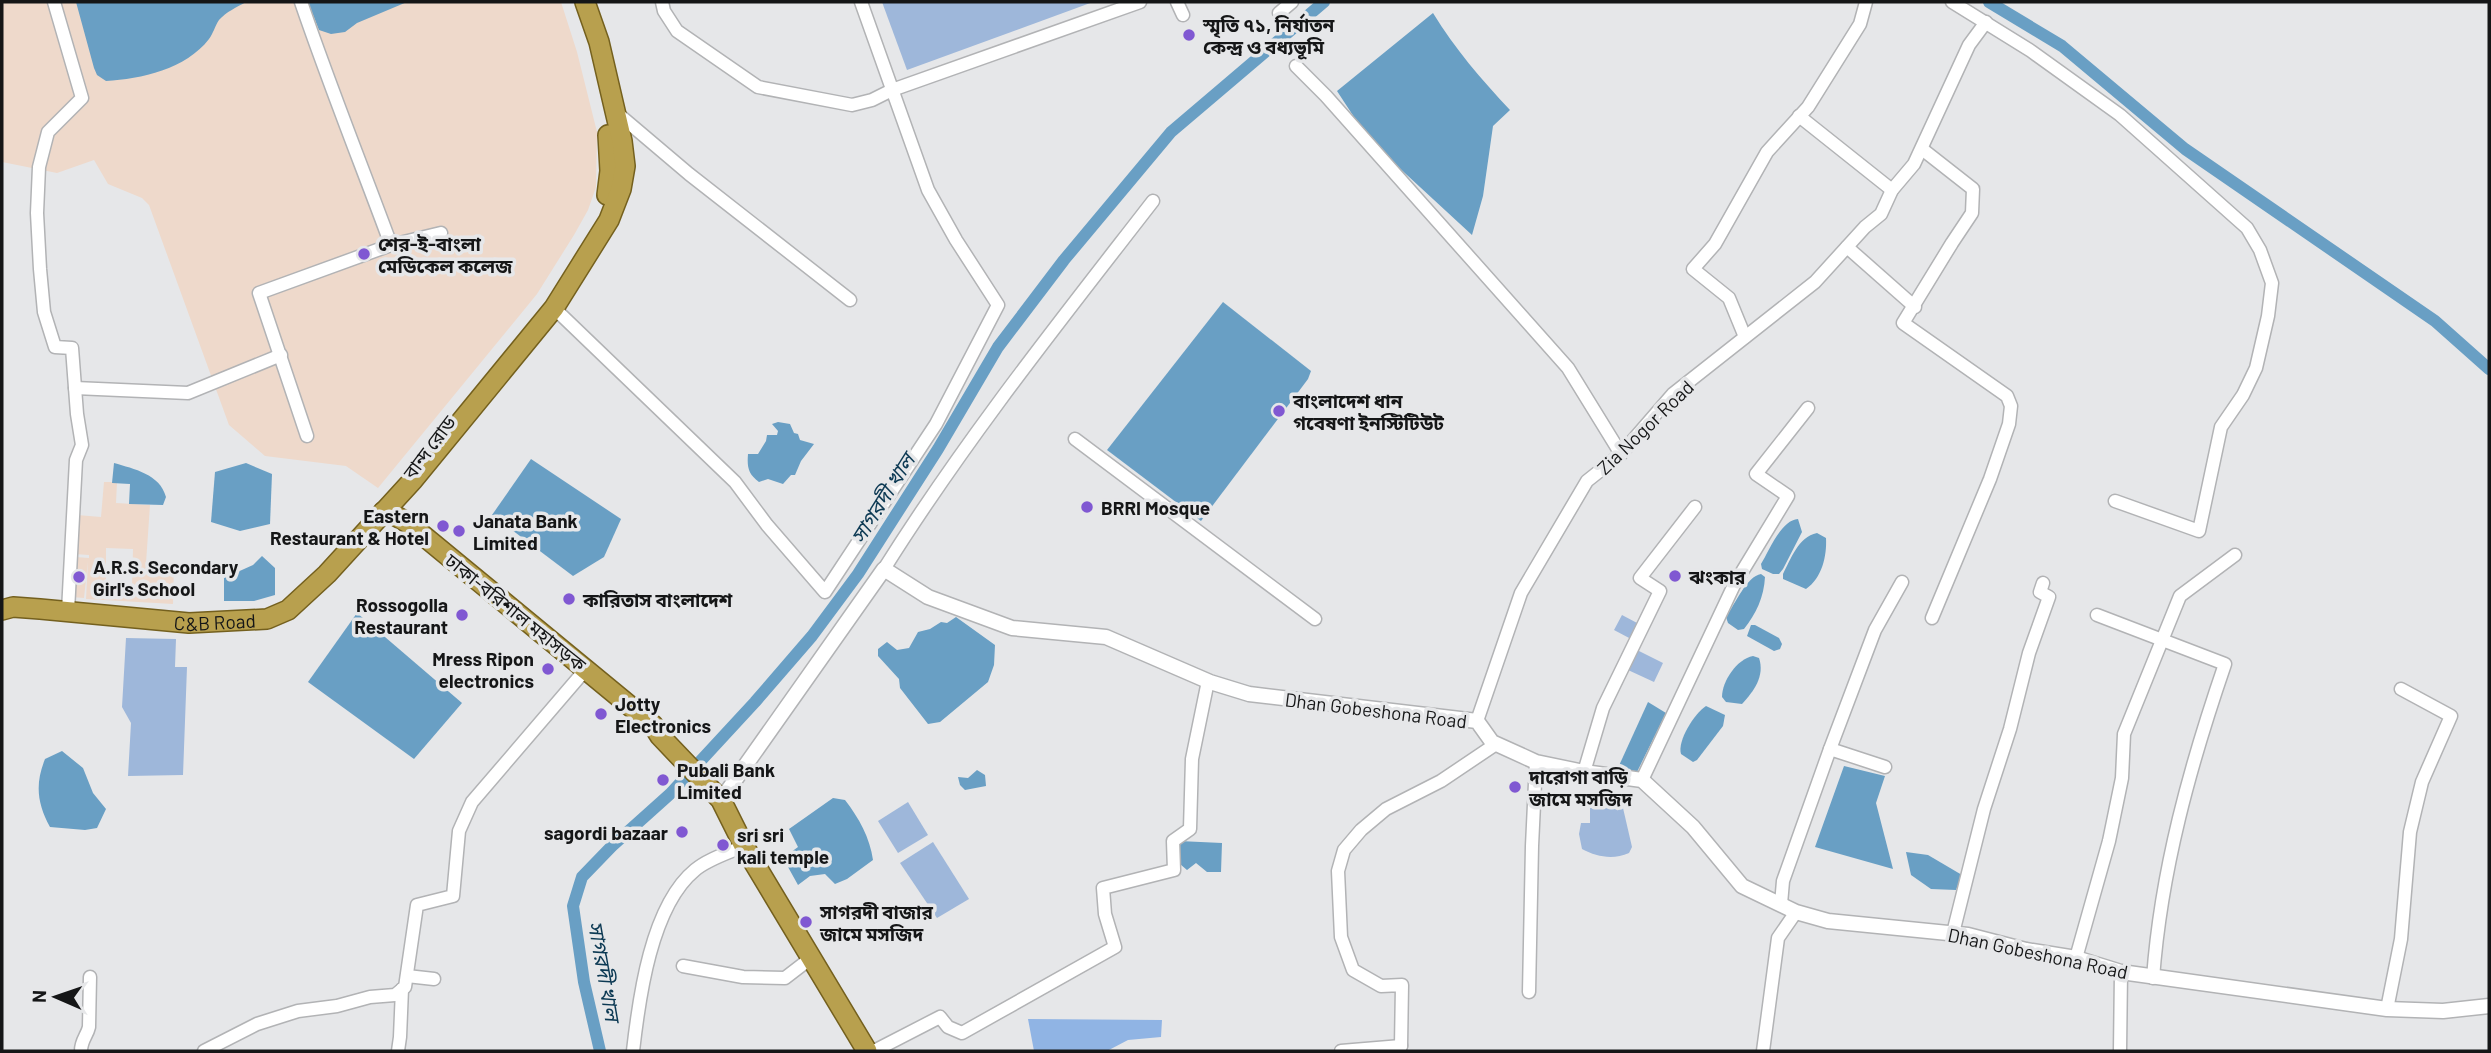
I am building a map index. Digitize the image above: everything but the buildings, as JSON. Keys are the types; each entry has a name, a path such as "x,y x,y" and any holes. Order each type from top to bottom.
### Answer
{"highway":[{"name":"বান্দ রোড","path":"383,512 407,474 546,300 601,211 609,191 610,153 601,90 572,2"},
{"name":"বান্দ রোড","path":"383,512 413,480 554,308 609,220 621,189 625,166 599,42 584,2"},
{"name":"C&B Road","path":"2,610 13,607 189,623 267,619 288,610 312,589 383,512"},
{"name":"ঢাকা-বরিশাল মহাসড়ক","path":"383,512 401,531 646,731 660,736"},
{"name":"ঢাকা-বরিশাল মহাসড়ক","path":"383,512 389,512 408,523 653,725 660,736"},
{"path":"660,736 680,742 684,759 721,800 744,846 867,1051"}],"street":[{"path":"54,2 82,98 48,132 39,167 37,227 44,312 55,347 72,348 76,414 82,445 76,460 68,611"},
{"path":"301,2 391,246"},
{"path":"662,2 664,11 677,31 758,87 852,105 1140,2"},
{"path":"554,308 735,482 767,525 825,592 936,424 998,305 928,190 861,2"},
{"path":"1177,2 1183,15"},
{"path":"1279,13 1292,2"},
{"path":"1745,338 1729,298 1693,269 1715,244 1767,152 1808,107 1860,24 1866,2"},
{"path":"1952,2 2031,51 2120,115 2210,194 2247,228 2260,250 2272,283 2268,316 2256,368 2243,395 2221,427 2199,531 2115,501"},
{"name":"Zia Nogor Road","path":"1477,722 1521,593 1587,481 1621,454 1673,394 1815,282 1881,214 1892,190 1914,164 1969,45 1986,22"},
{"path":"1296,66 1326,96 1568,368 1621,454"},
{"path":"616,113 705,187 850,300"},
{"path":"1799,116 1892,190"},
{"path":"1922,149 1973,189 1972,213 1903,323 2007,396 2011,406 2009,424 1990,478 1932,618"},
{"path":"721,800 884,569 929,497 1016,377 1057,328 1153,201"},
{"path":"307,436 260,293 391,246 441,233"},
{"path":"1847,247 1915,307"},
{"path":"75,388 188,393 281,355"},
{"path":"1642,780 1734,585 1788,496 1756,474 1808,408"},
{"path":"1075,439 1315,620"},
{"path":"1584,772 1603,708 1660,591 1640,578 1695,507"},
{"path":"2076,958 2109,841 2122,778 2124,734 2180,596 2235,555"},
{"name":"Dhan Gobeshona Road","path":"884,569 928,597 1012,628 1106,636 1208,681 1249,695 1477,722 1492,742 1536,762 1642,780 1693,827 1742,886 1796,912 1828,921 1953,933 2026,950 2076,958 2121,972 2154,978 2387,1009 2443,1010 2489,1006"},
{"path":"1781,904 1783,881 1830,749 1875,630 1902,582"},
{"path":"1953,933 1984,809 2010,729 2029,653 2049,597 2040,592 2043,583"},
{"path":"2097,615 2225,664 2202,732 2173,840 2157,935 2154,978"},
{"path":"398,1051 417,905 453,896 458,831 472,802 580,676"},
{"path":"874,1051 940,1017 948,1027 962,1034 1115,947 1105,914 1103,888 1174,870 1173,841 1190,829 1192,759 1208,681"},
{"path":"2387,1009 2401,939 2410,832 2415,806 2422,782 2451,716 2401,689"},
{"path":"1341,1051 1400,1048 1402,985 1381,986 1353,970 1341,937 1338,871 1344,850 1360,830 1386,808 1441,781 1496,744"},
{"path":"1830,749 1885,767"},
{"path":"1529,992 1536,762"},
{"path":"634,1051 647,970 660,923 680,886 696,869 744,846"},
{"path":"1763,1051 1778,938 1796,912"},
{"path":"683,966 743,977 785,978 811,958"},
{"path":"2120,1051 2121,972"},
{"path":"81,1051 81,1041 89,1027 90,977"},
{"path":"204,1051 257,1024 298,1011 337,1006 370,996 395,995 405,982 434,979"}],"shaded area":[{"name":"শের-ই-বাংলা মেডিকেল কলেজ","path":"2,2 561,2 597,132 596,187 588,210 537,294 378,488 346,466 265,456 229,425 149,205 142,198 108,184 94,160 57,173 2,162"},
{"path":"76,2 246,2 222,17 209,39 176,65 148,75 106,81 97,75 94,68"},
{"path":"308,2 407,2 357,23 345,32 331,34 319,30"},
{"path":"882,2 1093,2 907,70"},
{"path":"1433,13 1469,63 1510,110 1493,126 1483,196 1472,235 1369,140 1337,91"},
{"path":"1223,302 1311,371 1308,379 1201,521 1107,450"},
{"path":"772,424 790,424 800,440 814,444 801,461 795,475 791,475 783,484 768,479 759,482 749,470 748,454 758,454 767,435 777,435 778,431"},
{"path":"531,459 621,519 604,557 573,576 492,515"},
{"path":"114,463 145,474 158,483 166,497 163,505 129,504 130,484 112,483"},
{"path":"246,463 272,474 270,524 240,531 211,522 215,472"},
{"path":"104,482 117,482 116,503 150,505 146,563 174,565 173,604 86,599 88,561 84,598 71,597 75,557 89,558 89,555 74,554 77,515 101,517","holes":["106,548 133,549 132,586 106,585"]},
{"path":"1798,519 1802,532 1783,569 1779,574 1773,574 1762,569 1761,564 1781,530"},
{"path":"1817,533 1826,538 1826,545 1816,579 1806,589 1783,579 1792,555 1800,544 1810,535"},
{"path":"262,556 275,568 275,595 254,601 224,601 224,578 253,565"},
{"path":"1761,574 1765,577 1759,605 1744,629 1738,630 1728,623 1726,617 1746,585"},
{"path":"357,613 462,703 414,759 308,682"},
{"path":"1622,615 1639,624 1631,639 1614,630"},
{"path":"956,617 995,645 994,665 988,682 940,722 928,724 900,688 899,679 878,656 878,649 887,642 897,650 909,648 918,632 941,622 947,623"},
{"path":"1751,625 1779,638 1782,644 1780,649 1774,651 1747,636"},
{"path":"126,638 176,639 175,667 187,667 183,775 128,776 131,723 122,707"},
{"path":"1637,650 1663,663 1654,682 1628,670"},
{"path":"1753,656 1759,658 1761,671 1754,688 1742,704 1726,702 1722,697 1728,678 1741,661"},
{"path":"1648,702 1666,713 1636,774 1617,770"},
{"path":"1706,706 1725,715 1723,726 1693,762 1681,754 1680,749 1692,721"},
{"path":"62,751 83,768 93,793 106,809 97,828 85,830 50,827 40,802 39,785 45,759"},
{"path":"1844,766 1885,776 1876,803 1893,869 1815,847"},
{"path":"977,770 985,775 986,786 965,790 958,777 968,778"},
{"path":"833,798 845,800 855,814 867,836 873,860 847,879 835,884 825,874 810,876 798,885 783,858 798,847 789,829"},
{"path":"1620,799 1626,801 1623,808 1632,847 1629,853 1605,857 1582,849 1579,834 1581,823 1590,823 1590,808 1601,809 1603,803 1618,805"},
{"path":"908,802 928,835 898,853 878,821"},
{"path":"1179,841 1222,843 1221,872 1207,872 1196,863 1187,870 1180,864"},
{"path":"933,842 969,899 937,918 900,863"},
{"path":"1906,852 1928,855 1962,875 1956,890 1931,889 1911,875"},
{"path":"1028,1019 1162,1020 1161,1037 1128,1040 1107,1051 1034,1051"}],"waterway":[{"name":"সাগরদী খাল","path":"600,1051 584,982 573,906 582,877 670,794 812,636 858,574 938,449 998,347 1064,260 1171,132 1324,2"},
{"path":"1989,2 2062,46 2185,149 2435,321 2489,369"}],"place":[{"name":"স্মৃতি ৭১, নির্যাতন কেন্দ্র ও বধ্যভূমি","path":"1189,35"},
{"name":"শের-ই-বাংলা মেডিকেল কলেজ","path":"364,254"},
{"name":"বাংলাদেশ ধান গবেষণা ইনস্টিটিউট","path":"1279,411"},
{"name":"BRRI Mosque","path":"1087,507"},
{"name":"Eastern Restaurant & Hotel","path":"443,526"},
{"name":"Janata Bank Limited","path":"459,531"},
{"name":"ঝংকার","path":"1675,576"},
{"name":"A.R.S. Secondary Girl's School","path":"79,577"},
{"name":"কারিতাস বাংলাদেশ","path":"569,599"},
{"name":"Rossogolla Restaurant","path":"462,615"},
{"name":"Mress Ripon electronics","path":"548,669"},
{"name":"Jotty Electronics","path":"601,714"},
{"name":"Pubali Bank Limited","path":"663,780"},
{"name":"দারোগা বাড়ি জামে মসজিদ","path":"1515,787"},
{"name":"sagordi bazaar","path":"682,832"},
{"name":"sri sri kali temple","path":"723,845"},
{"name":"সাগরদী বাজার জামে মসজিদ","path":"806,922"}]}
